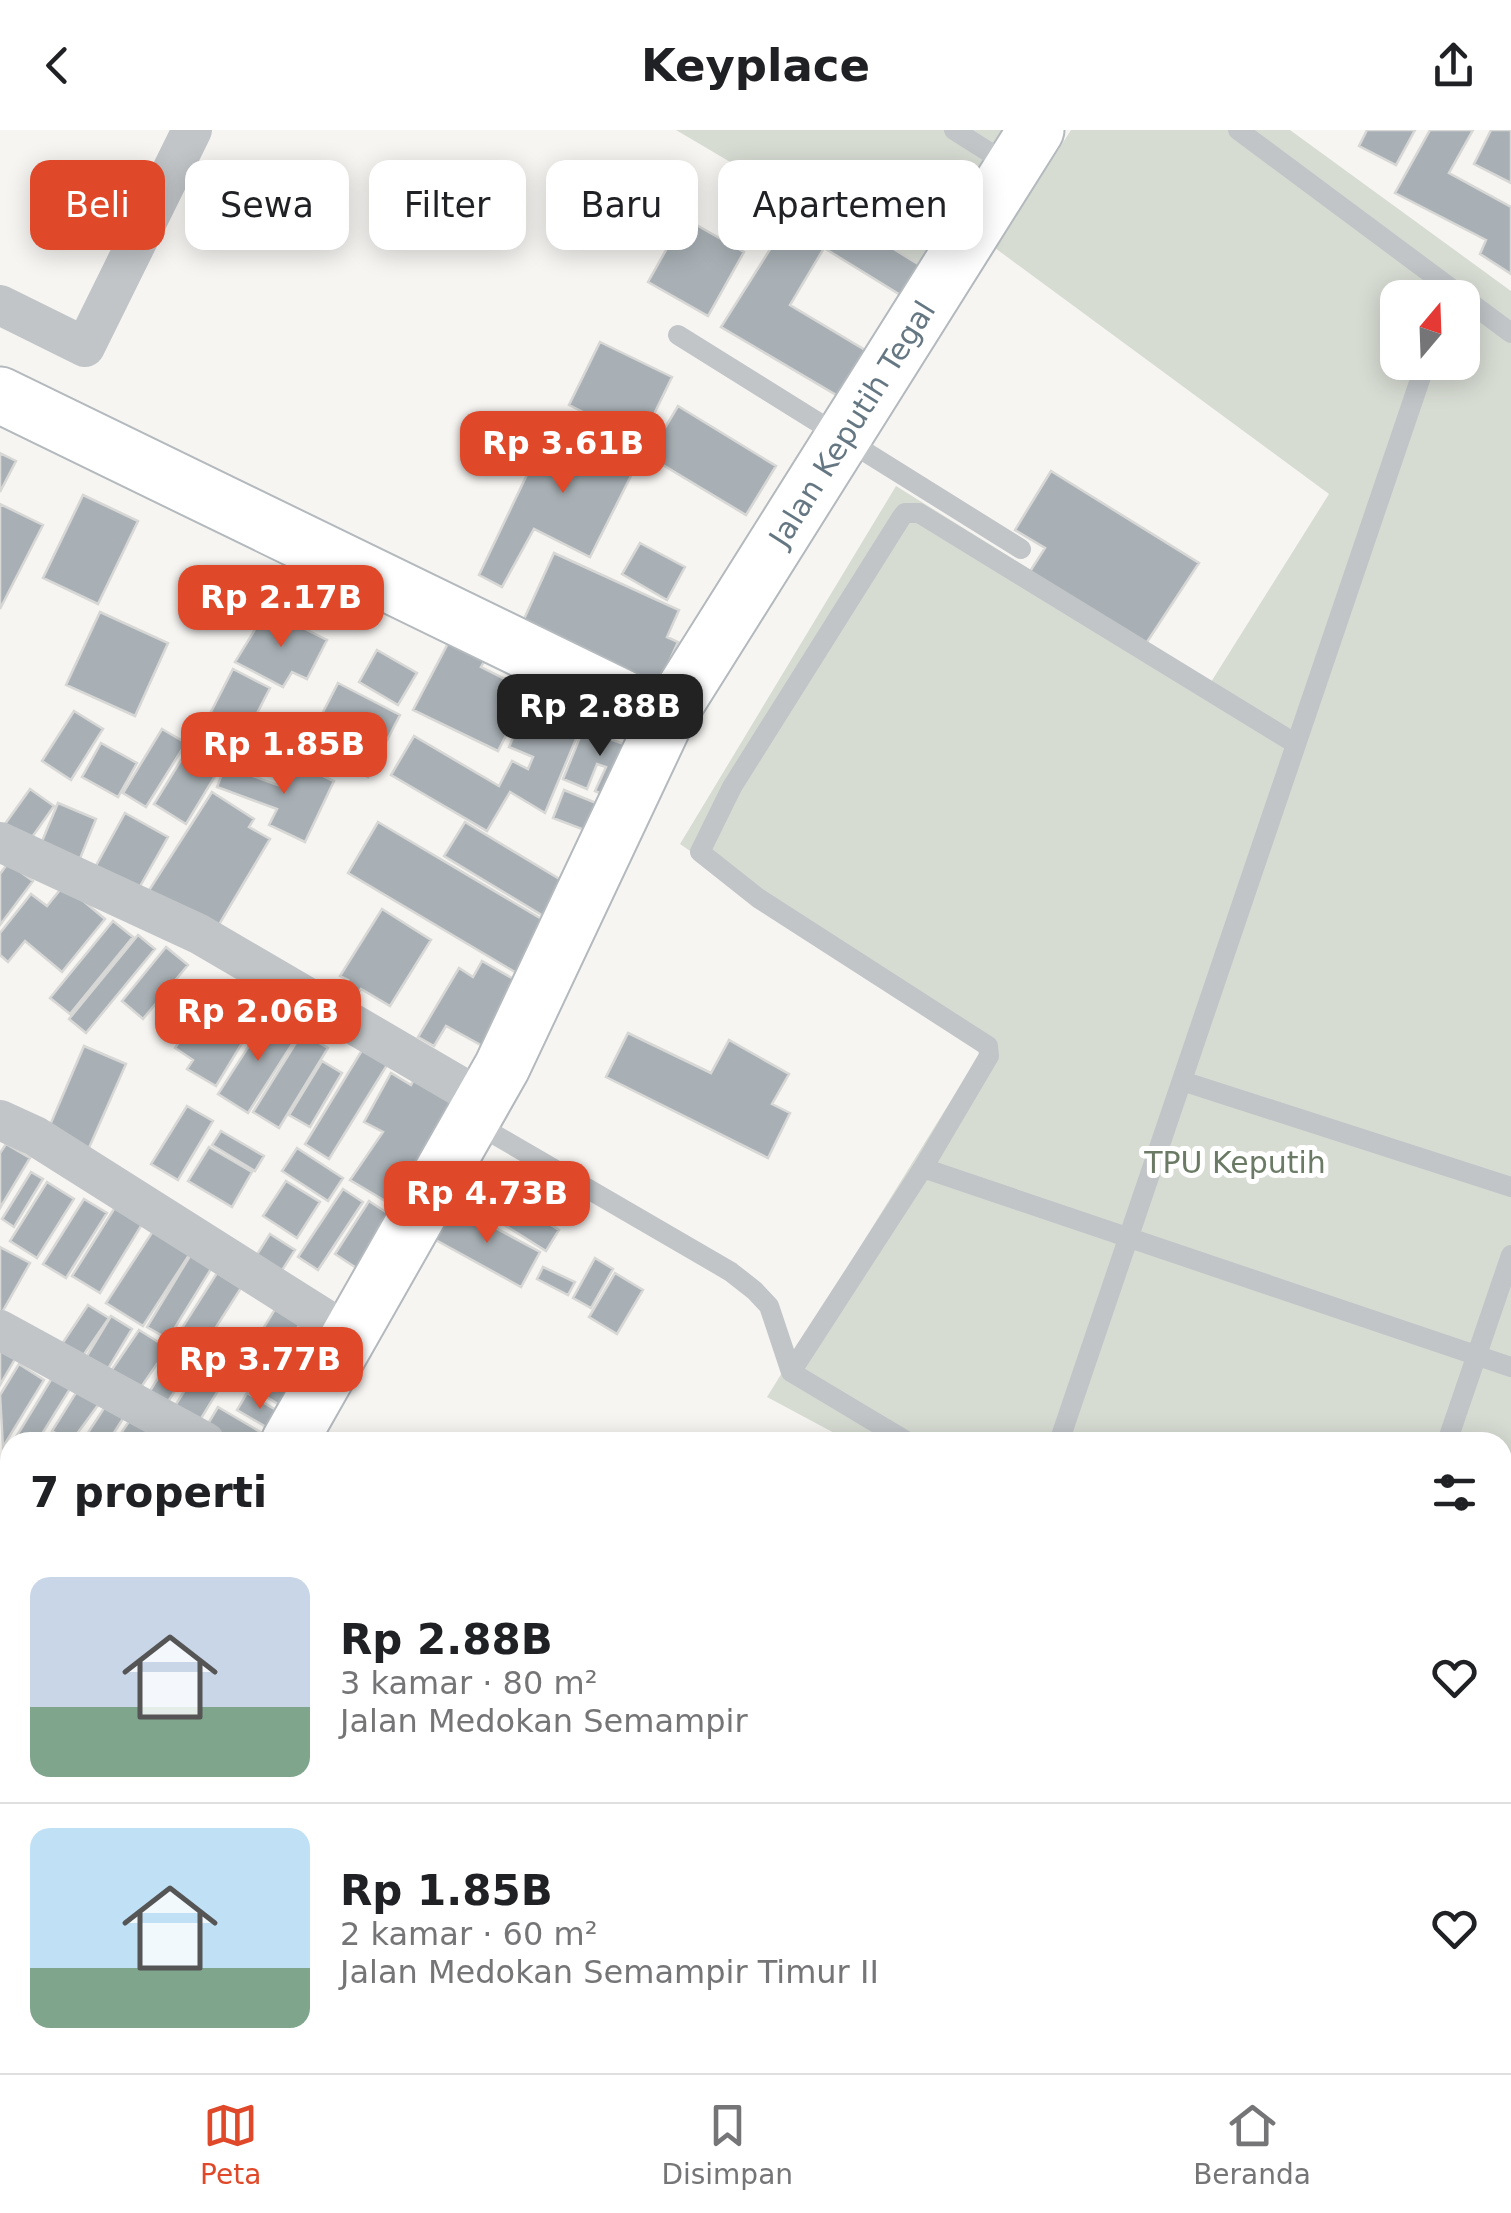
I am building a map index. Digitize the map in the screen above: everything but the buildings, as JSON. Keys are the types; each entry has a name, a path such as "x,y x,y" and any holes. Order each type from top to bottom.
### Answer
{"main road":[{"name":"Jalan Keputih Tegal","path":"294,1432 477,1111 666,719 1024,149"},
{"path":"0,395 666,719"}],"street":[{"path":"0,305 84,346 192,130"},
{"path":"0,842 199,934 477,1111"},
{"path":"0,1120 36,1136 350,1335"},
{"path":"0,1330 187,1432"}],"lane":[{"path":"954,130 1024,149"},
{"path":"1238,130 1433,280"},
{"path":"1480,312 1511,332"},
{"path":"678,335 842,434 1020,550"},
{"path":"1062,1432 1420,380"},
{"path":"791,1372 985,1069 988,1046 758,898 700,852 732,787 905,512 919,513 1296,744"},
{"path":"1182,1081 1511,1187"},
{"path":"477,1111 730,1272 768,1306 791,1372 891,1432"},
{"path":"923,1168 1511,1367"},
{"path":"1451,1432 1511,1255"}],"green space":[{"path":"676,130 1011,130 983,172 983,160 727,160"},
{"name":"TPU Keputih","path":"1071,130 1290,130 1511,291 1511,1432 832,1432 767,1397 981,1052 680,844 896,486 1211,682 1329,494 995,248"},
{"path":"879,250 931,250 916,272"}]}
